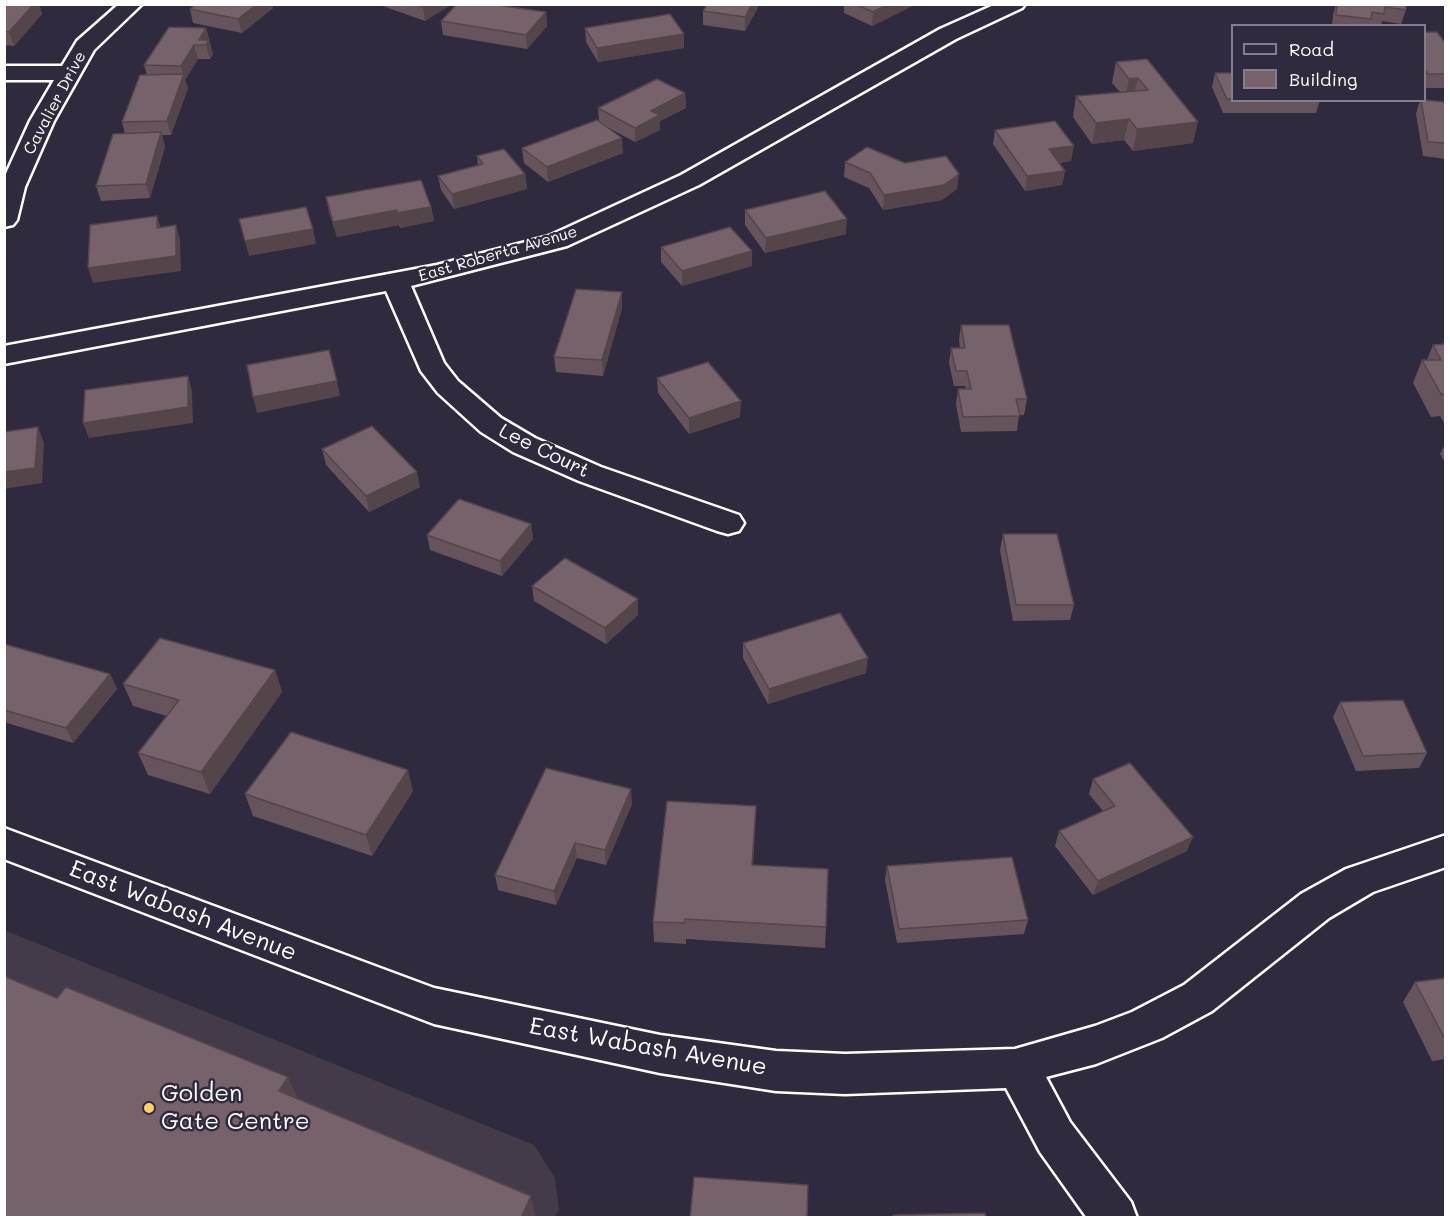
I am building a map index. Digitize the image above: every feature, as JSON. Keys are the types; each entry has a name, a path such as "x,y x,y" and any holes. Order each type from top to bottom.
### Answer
{"street":[{"name":"Cavalier Drive","path":"4,220 13,187 42,121 85,46 132,4"},
{"name":"East Roberta Avenue","path":"4,355 396,282 500,257 580,232 690,180 948,34 1015,4"},
{"path":"4,73 70,73"},
{"name":"Lee Court","path":"396,282 431,365 448,387 491,425 524,445 590,474 728,523"},
{"name":"East Wabash Avenue","path":"4,843 434,1006 660,1054 776,1071 845,1074 1018,1068 1030,1062 1096,1045 1147,1025 1198,998 1314,906 1360,880 1446,851"},
{"path":"1018,1068 1055,1137 1115,1218"}],"shaded area":[{"name":"Golden Gate Centre","path":"4,930 534,1145 555,1178 559,1210 555,1217 5,1217"}],"building":[{"path":"4,4 34,4 9,32 4,31"},
{"path":"196,4 257,4 238,19 190,9"},
{"path":"457,4 490,4 546,12 526,35 441,21"},
{"path":"707,4 752,4 745,17 703,11"},
{"path":"855,4 889,4 873,12"},
{"path":"1337,4 1406,4 1406,10 1385,7 1384,14 1372,12 1371,19 1336,15"},
{"path":"670,14 684,34 597,48 585,28"},
{"path":"169,27 206,28 199,40 209,40 206,45 194,45 181,66 144,65"},
{"path":"1426,32 1437,32 1446,44 1446,74 1428,74 1426,71"},
{"path":"1147,59 1198,122 1137,129 1129,119 1096,123 1076,96 1148,90 1138,78 1129,79 1116,62"},
{"path":"1215,73 1231,73 1231,99 1227,99"},
{"path":"184,74 167,121 122,122 140,75"},
{"path":"657,79 685,93 651,111 660,115 635,128 598,108"},
{"path":"1421,102 1446,102 1446,143 1428,142"},
{"path":"597,120 622,138 547,167 522,148"},
{"path":"1055,121 1074,146 1049,149 1065,171 1027,176 995,130"},
{"path":"161,132 146,184 96,186 113,134"},
{"path":"867,147 905,163 946,156 959,174 944,185 884,195 870,173 845,162"},
{"path":"504,149 525,174 452,194 438,176 483,164 477,156"},
{"path":"421,180 431,207 397,213 397,210 333,222 326,197"},
{"path":"825,191 847,219 766,238 745,210"},
{"path":"306,207 313,229 245,241 239,219"},
{"path":"157,216 157,228 176,225 176,256 88,268 90,225"},
{"path":"730,227 752,251 682,271 661,247"},
{"path":"576,289 622,292 602,360 554,357"},
{"path":"961,325 1009,325 1027,399 1016,399 1020,416 963,417 958,389 971,389 967,371 956,371 951,348 965,348"},
{"path":"1446,344 1446,394 1441,394 1422,360 1441,360 1433,345"},
{"path":"329,350 337,381 253,397 247,365"},
{"path":"708,362 741,401 689,418 657,378"},
{"path":"188,376 188,407 83,423 85,390"},
{"path":"372,426 417,472 366,496 322,449"},
{"path":"38,427 35,468 4,472 4,432"},
{"path":"459,499 531,524 500,561 427,535"},
{"path":"1003,534 1057,534 1074,605 1016,605"},
{"path":"565,558 638,599 605,628 532,586"},
{"path":"840,613 868,658 769,689 743,643"},
{"path":"160,638 275,670 201,772 138,753 179,700 123,684"},
{"path":"4,644 110,674 66,728 4,710"},
{"path":"1403,700 1427,753 1363,756 1340,702"},
{"path":"291,732 408,770 366,835 245,794"},
{"path":"1130,763 1193,837 1098,881 1059,831 1115,806 1093,779"},
{"path":"546,768 631,789 605,850 575,843 554,891 495,875"},
{"path":"667,801 756,806 752,865 828,869 826,927 685,919 685,923 653,922"},
{"path":"1012,857 1028,920 899,929 887,866"},
{"name":"Golden Gate Centre","path":"4,976 57,998 66,987 288,1077 279,1091 531,1196 521,1218 4,1218"},
{"path":"1446,978 1446,1041 1415,982"},
{"path":"694,1177 808,1185 807,1218 690,1218"},
{"path":"985,1213 986,1218 893,1218 893,1215"}],"place":[{"name":"Golden Gate Centre","path":"149,1108"}]}
